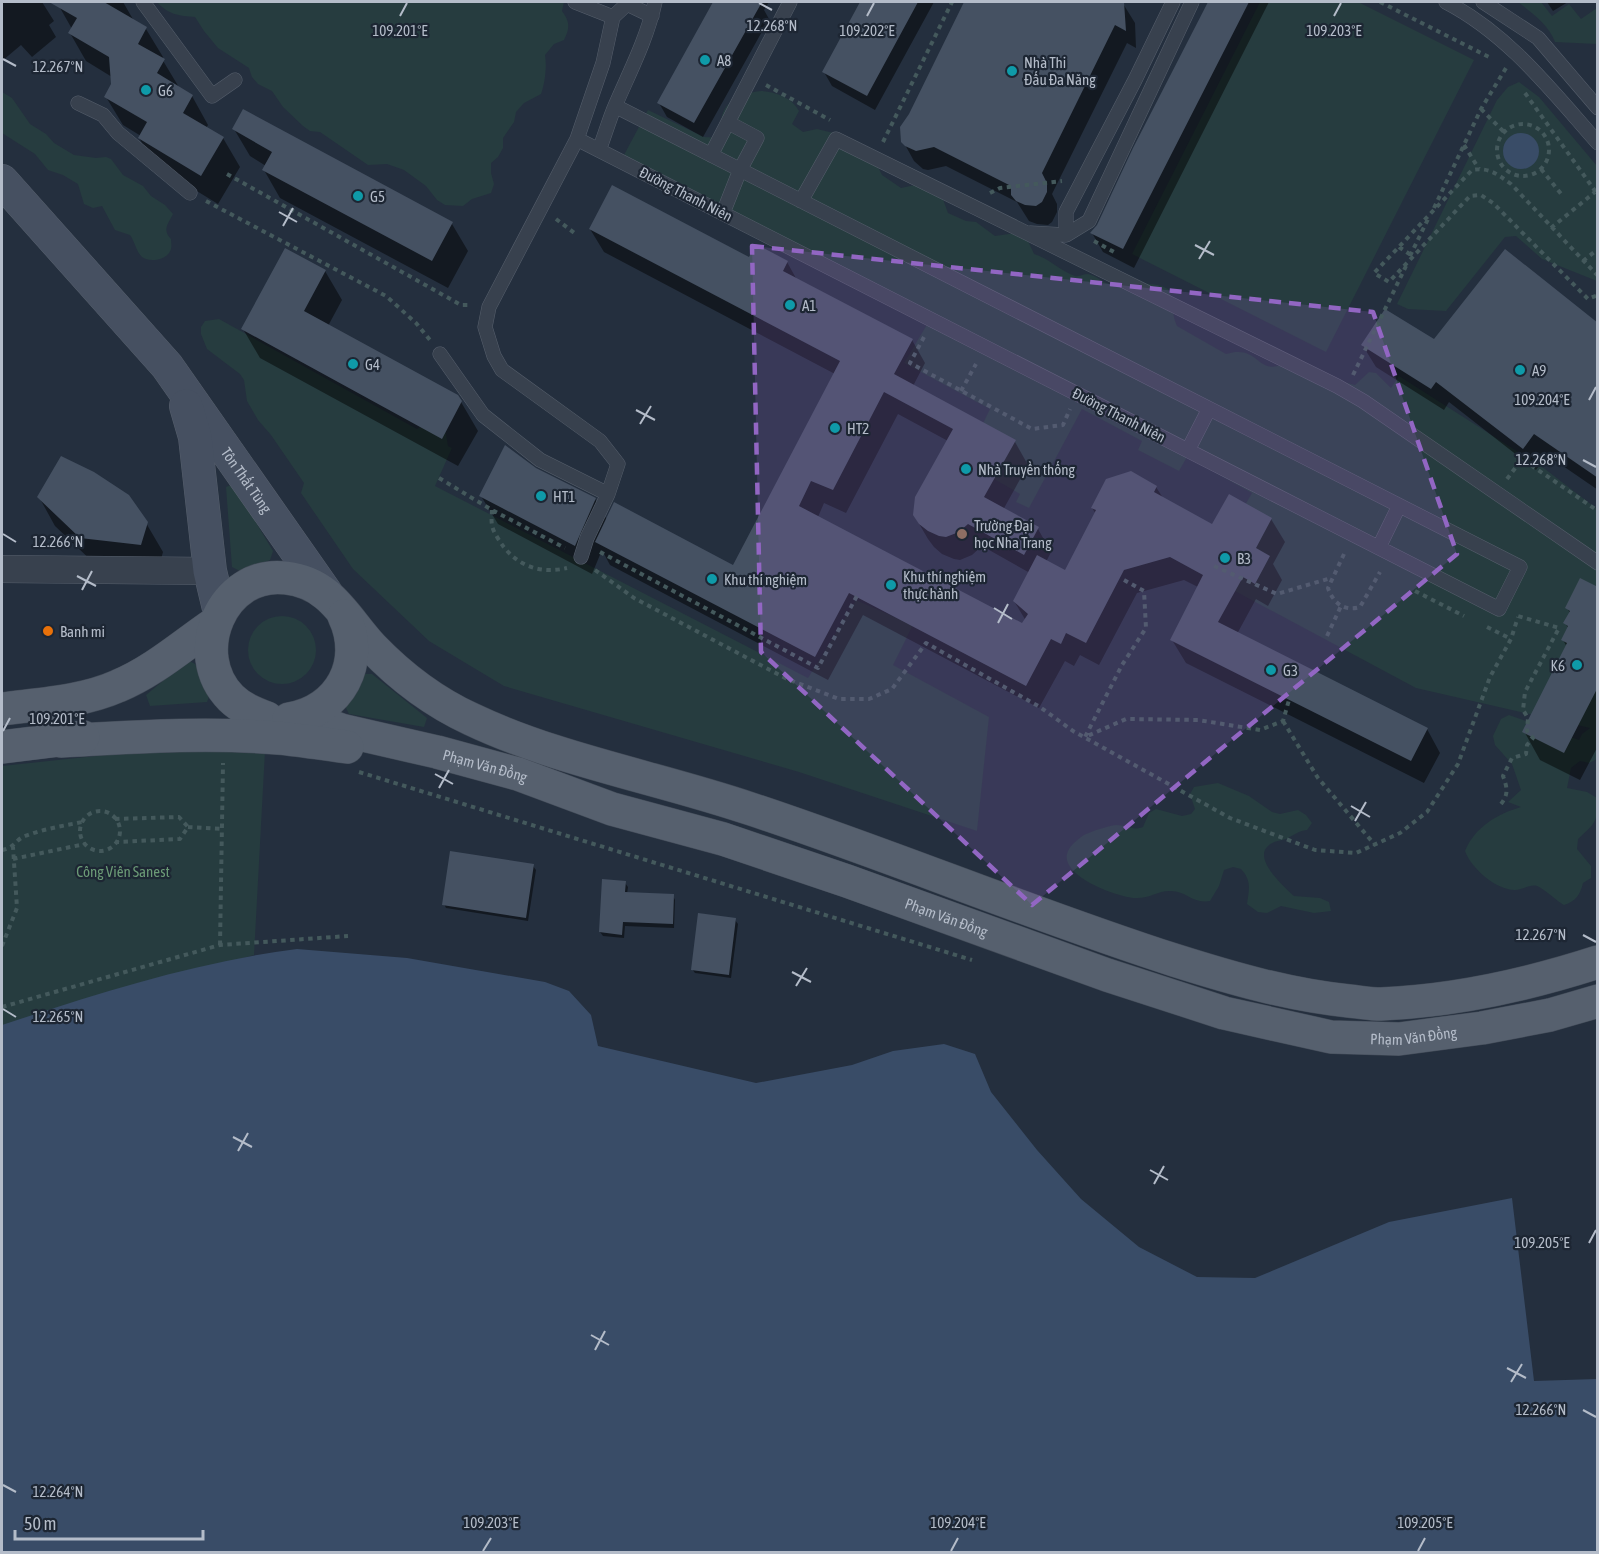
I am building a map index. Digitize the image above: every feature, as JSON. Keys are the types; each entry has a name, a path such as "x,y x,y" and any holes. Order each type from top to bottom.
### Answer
{"main road":[{"name":"Tôn Thất Tùng","path":"2,181 167,366 334,601"},
{"name":"Tôn Thất Tùng","path":"167,366 186,406 195,436 217,618"},
{"path":"2,709 77,699 118,686 158,665 217,618 235,594 256,582 280,577 304,581 334,601 372,647 405,677 450,709 493,730 748,808 1115,941 1234,978 1320,998 1378,1004 1433,999 1489,989 1558,975 1598,962"},
{"name":"Phạm Văn Đồng","path":"2,747 197,722 303,716 323,707 339,691 349,672 353,651 350,629 334,601"},
{"name":"Phạm Văn Đồng","path":"217,618 211,644 212,664 219,683 231,699 248,711 267,718"},
{"name":"Phạm Văn Đồng","path":"303,716 341,730 437,752 518,774 612,809 723,839 1107,975 1224,1013 1331,1037 1398,1039 1482,1028 1550,1015 1598,1001"},
{"path":"62,741 190,735 279,738 364,749 453,767 612,809"}],"street":[{"path":"2,569 210,571"}],"lane":[{"path":"143,2 212,96 235,80"},
{"path":"575,2 613,17"},
{"path":"711,155 790,2"},
{"path":"1066,235 1066,212 1173,2"},
{"path":"1025,233 1066,235 1089,221 1192,2"},
{"path":"1446,2 1467,13 1519,55 1598,142"},
{"path":"1483,2 1538,38 1598,108"},
{"path":"581,557 618,464 600,441 502,370 494,356 485,327 489,307 578,139 600,72 613,17 627,3 654,9 633,69 615,106 599,150"},
{"path":"1135,80 1151,88"},
{"path":"78,103 103,115 118,133 190,193"},
{"path":"615,106 1399,506 1379,547"},
{"path":"723,213 740,170 758,138 729,123"},
{"name":"Đường Thanh Niên","path":"578,139 1499,609 1520,567 1399,506"},
{"path":"801,201 836,139 1363,401 1598,563"},
{"path":"440,354 483,415 540,460 608,494"},
{"path":"1188,450 1209,409"}],"path":[{"path":"880,148 952,2"},
{"path":"1380,2 1507,66 1513,75"},
{"path":"1432,213 1481,109 1507,66 1519,55"},
{"path":"752,77 831,121"},
{"path":"1519,84 1596,194 1551,228"},
{"path":"1481,109 1504,132"},
{"path":"1521,124 1533,127 1543,134 1549,152 1541,169 1528,175 1507,171 1497,152 1504,132 1521,124"},
{"path":"1464,145 1479,169"},
{"path":"1598,276 1511,184 1495,172 1485,168 1472,170 1424,224 1374,273 1389,282 1470,196 1481,195 1493,203 1588,299 1598,295"},
{"path":"1541,169 1562,195"},
{"path":"227,174 461,304 489,307"},
{"path":"982,197 1000,188 1064,181"},
{"path":"1443,189 1451,192"},
{"path":"190,193 386,296 416,323 440,354"},
{"path":"1353,376 1424,224"},
{"path":"1084,236 1115,252"},
{"path":"1398,247 1410,258"},
{"path":"1583,261 1598,249"},
{"path":"927,331 910,363 1032,429 1063,425 1071,407"},
{"path":"961,391 979,358"},
{"path":"1343,370 1361,381"},
{"path":"1504,484 1522,459 1598,512"},
{"path":"439,478 492,510 581,557 634,598 787,680 839,699 869,699 892,689 926,643 1040,707 1084,737 1230,818 1315,850 1356,853"},
{"path":"492,510 492,525 497,538 510,555 525,566 552,572 574,566 588,545 818,668 859,592"},
{"path":"1344,554 1328,588 1331,596 1341,606 1352,609 1360,607 1380,572"},
{"path":"1214,566 1277,594 1331,578"},
{"path":"1084,737 1122,665 1146,628 1144,591 1124,580"},
{"path":"1327,636 1341,606"},
{"path":"1501,804 1508,790 1503,776 1512,758 1526,754 1527,746 1533,738 1527,731 1528,718 1523,710 1525,692 1559,628 1518,616"},
{"path":"1289,700 1283,721 1317,778 1375,845"},
{"path":"1084,737 1126,719 1198,720 1260,730 1283,721"},
{"path":"220,945 223,759"},
{"path":"357,771 976,961"},
{"path":"2,850 13,848 22,837 82,822 99,811 106,812 116,819 120,827 117,842 109,849 102,851 90,848 85,844 80,833 82,822"},
{"path":"116,819 179,818 188,827 222,829"},
{"path":"117,842 180,839 188,827"},
{"path":"14,859 85,844"},
{"path":"2,946 17,908 13,848"},
{"path":"2,1007 220,945 348,936"}],"highlighted area":[{"path":"752,246 1373,312 1457,554 1032,905 761,652"}],"green space":[{"path":"157,2 564,2 562,11 567,18 568,28 564,40 554,44 545,55 544,85 541,94 524,103 516,112 514,122 503,138 503,148 491,163 494,184 491,193 472,199 463,206 445,205 437,200 426,186 404,170 387,164 368,165 320,132 310,131 283,107 272,91 258,84 249,68 218,48 195,17 174,14"},
{"path":"1260,2 1358,2 1474,60 1326,352 1132,254"},
{"path":"1518,2 1541,2 1552,16 1569,4 1581,19 1597,8 1597,44 1555,42 1544,25"},
{"path":"1519,82 1539,97 1597,166 1597,281 1542,259 1516,236 1505,237 1446,311 1408,309 1397,304 1497,100 1508,87"},
{"path":"761,91 778,94 796,106 799,111 792,124 803,132 817,129 846,136 878,167 882,175 901,188 915,185 941,194 948,213 966,221 976,222 995,236 1016,233 1028,241 1034,254 1045,258 1070,274 1091,275 1109,284 1154,284 1168,289 1177,326 1226,354 1245,353 1267,366 1281,365 1355,385 1369,372 1376,373 1391,388 1399,376 1545,469 1597,509 1597,759 1589,763 1580,761 1571,768 1567,788 1587,792 1597,798 1597,812 1592,826 1578,839 1577,849 1591,866 1591,878 1583,883 1579,894 1572,902 1564,905 1537,886 1515,890 1500,886 1478,871 1465,851 1481,828 1504,813 1521,807 1508,802 1521,790 1512,764 1495,745 1493,736 1501,719 1509,715 1579,740 1582,734 1590,728 1416,688 1218,582 1241,512 1252,493 1187,457 1179,471 1138,450 1142,441 1082,409 1029,508 1016,502 1020,494 964,462 990,409 904,363 931,318 624,155 648,110 704,137 724,138 722,118 728,104 742,95"},
{"path":"2,92 12,98 30,124 46,134 54,143 74,155 111,159 123,175 143,186 151,196 165,205 173,214 167,227 168,236 171,239 169,253 163,258 154,260 142,257 130,235 115,230 102,206 93,208 84,204 78,184 63,175 48,170 35,154 2,133"},
{"path":"219,319 417,429 420,427 445,428 448,446 452,448 435,486 808,678 856,600 913,625 893,665 989,717 977,831 799,772 504,686 429,641 353,569 301,493 304,483 258,420 247,401 244,380 240,374 207,349 201,334 201,327 205,321"},
{"path":"233,484 273,551 270,560 242,572 232,567 226,487"},
{"path":"282,616 295,619 306,626 313,637 316,650 313,663 306,674 295,681 282,684 269,681 258,674 251,663 248,650 251,637 258,626 269,619"},
{"path":"188,660 195,664 210,694 207,702 150,706 146,695"},
{"path":"362,674 372,674 427,718 424,727 349,714 345,706"},
{"name":"Công Viên Sanest","path":"265,751 254,955 2,1027 2,766 133,752"},
{"path":"1218,783 1249,796 1272,812 1280,814 1298,810 1306,815 1312,823 1307,830 1270,844 1264,852 1264,858 1272,872 1294,896 1320,898 1329,902 1331,911 1314,913 1281,906 1267,913 1258,912 1247,904 1249,885 1247,877 1241,869 1233,867 1224,870 1219,886 1210,901 1199,901 1171,891 1140,898 1116,894 1082,878 1068,862 1069,849 1084,835 1116,825 1143,827 1149,813 1156,809 1182,816 1191,814 1195,809 1190,794 1194,787"}],"water":[{"path":"1521,133 1534,138 1539,151 1534,164 1521,169 1508,164 1503,151 1508,138"},
{"path":"297,949 407,958 545,982 569,991 591,1015 598,1046 756,1083 852,1065 893,1051 944,1044 975,1054 991,1092 1037,1150 1081,1199 1139,1247 1197,1277 1255,1278 1389,1222 1512,1198 1534,1381 1597,1379 1597,1552 2,1552 2,1025 111,990 185,970"}],"building":[{"name":"G6","path":"49,2 104,2 147,27 138,44 165,59 157,73 193,95 183,113 224,137 201,176 138,138 147,122 104,97 111,84 109,57 68,33 77,18"},
{"name":"A8","path":"713,2 762,2 694,123 657,103"},
{"path":"860,2 918,2 867,96 822,72"},
{"name":"Nhà Thi Đấu Đa Năng","path":"964,2 1124,2 1126,31 1115,25 1042,173 1047,183 1047,192 1042,202 1036,206 1016,201 1011,195 1011,186 934,147 916,151 901,142 900,127 909,114"},
{"path":"1208,2 1249,2 1123,249 1090,233 1097,225 1133,148"},
{"name":"G5","path":"243,109 453,222 432,261 262,170 272,152 232,129"},
{"path":"612,185 749,257 756,244 788,261 783,271 913,339 894,374 1016,440 984,497 1039,527 1024,555 968,524 959,532 946,537 928,531 919,524 913,515 915,497 953,429 884,392 833,490 811,481 799,506 1022,623 1028,614 1013,601 1037,555 1065,570 1096,510 1091,508 1106,479 1131,471 1157,486 1154,492 1212,524 1229,494 1272,518 1256,548 1270,556 1255,584 1243,577 1218,622 1428,728 1411,761 1170,640 1203,575 1170,557 1124,570 1086,643 1066,633 1061,644 1051,639 1026,686 849,593 815,657 595,542 614,502 733,565 840,361 589,229"},
{"name":"G4","path":"285,248 326,270 304,311 458,395 462,401 442,439 241,329"},
{"path":"1505,249 1598,323 1598,478 1534,434 1523,449 1436,382 1431,389 1361,345 1385,309 1434,339"},
{"name":"HT1","path":"505,445 536,468 596,498 575,546 479,496"},
{"path":"61,456 94,472 129,495 148,522 141,545 80,538 37,497"},
{"name":"K6","path":"1580,578 1598,587 1598,687 1564,753 1522,732 1567,643 1561,640 1568,626 1563,623 1570,611 1565,608"},
{"path":"450,851 534,864 526,918 442,905"},
{"path":"602,879 626,881 625,892 674,894 673,924 623,922 622,935 599,932"},
{"path":"698,913 736,918 729,975 691,970"}],"place":[{"name":"A8","path":"705,60"},
{"name":"Nhà Thi Đấu Đa Năng","path":"1012,71"},
{"name":"G6","path":"146,90"},
{"name":"G5","path":"358,196"},
{"name":"A1","path":"790,305"},
{"name":"G4","path":"353,364"},
{"name":"A9","path":"1520,370"},
{"name":"HT2","path":"835,428"},
{"name":"Nhà Truyền thống","path":"966,469"},
{"name":"HT1","path":"541,496"},
{"name":"Trường Đại học Nha Trang","path":"962,534"},
{"name":"B3","path":"1225,558"},
{"name":"Khu thí nghiệm","path":"712,579"},
{"name":"Khu thí nghiệm thực hành","path":"891,585"},
{"name":"Banh mi","path":"48,631"},
{"name":"K6","path":"1577,665"},
{"name":"G3","path":"1271,670"}]}
